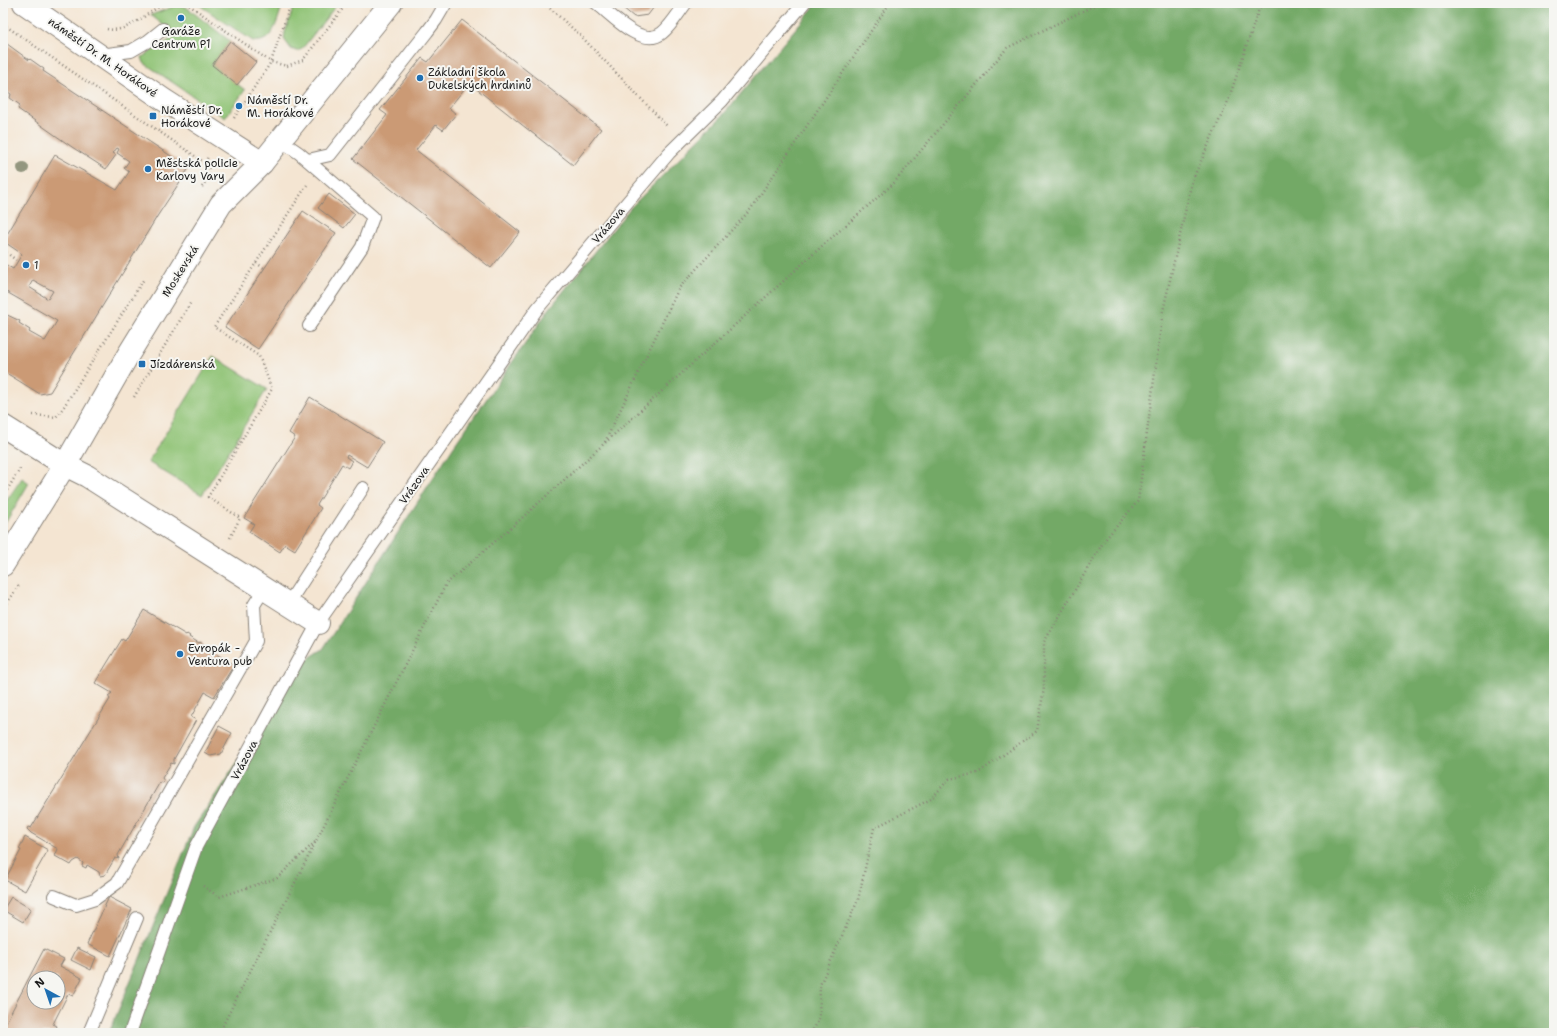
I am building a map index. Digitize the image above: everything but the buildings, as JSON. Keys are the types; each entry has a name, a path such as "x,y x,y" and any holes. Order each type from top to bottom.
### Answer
{"street":[{"name":"náměstí Dr. M. Horákové","path":"24,3 262,164"},
{"name":"Moskevská","path":"3,564 65,466 128,355 221,204 262,164 391,3"},
{"path":"3,426 65,466 87,476 318,623"}],"lane":[{"path":"308,160 330,155 427,32 446,3"},
{"path":"596,3 633,32 643,37 655,37 663,32 686,3"},
{"name":"Vrázova","path":"130,1033 196,847 318,623 537,309 668,153 722,101 804,3"},
{"path":"99,55 131,51 148,41 163,28"},
{"path":"280,140 308,160 373,217 362,247 309,326"},
{"path":"288,604 363,488"},
{"path":"54,896 76,905 95,899 117,883 256,640 254,605 264,589"},
{"path":"89,1033 137,918"}],"path":[{"path":"101,26 108,30 117,31 127,27 167,3"},
{"path":"186,3 271,62 287,66 302,60 347,3"},
{"path":"220,137 271,62 291,3"},
{"path":"544,3 580,35 682,140"},
{"path":"604,444 679,288 750,210 890,3"},
{"path":"219,1033 446,584 522,518 821,247 893,184 1007,48 1099,3"},
{"path":"811,1033 819,1020 820,985 858,900 874,828 931,799 949,780 978,773 1037,731 1044,688 1044,642 1104,541 1138,501 1163,311 1192,181 1228,101 1261,3"},
{"path":"3,24 204,162"},
{"path":"229,539 240,518 208,497 272,389 259,356 214,326 318,169"},
{"path":"3,250 16,260"},
{"path":"256,263 264,268"},
{"path":"29,415 56,416 63,408 146,276"},
{"path":"132,401 193,299"},
{"path":"3,497 22,468 19,464"},
{"path":"186,875 219,897 276,878 317,840"}],"green space":[{"path":"196,3 283,3 274,29 266,39 253,41"},
{"path":"295,3 338,3 302,49 297,51 291,49 284,39"},
{"path":"817,3 1554,3 1554,1033 109,1033 194,827 306,660 323,649 453,447 550,308 631,207 722,116"},
{"path":"175,6 186,7 230,41 212,65 245,90 225,118 144,63 142,57 176,36 151,15"},
{"path":"213,356 267,389 202,495 148,462"},
{"path":"22,478 29,483 3,527 3,506"}],"place":[{"name":"Garáže Centrum P1","path":"181,18"},
{"name":"Základní škola Dukelských hrdninů","path":"420,78"},
{"name":"Náměstí Dr. M. Horákové","path":"239,106"},
{"name":"Náměstí Dr. Horákové","path":"153,116"},
{"name":"Městská policie Karlovy Vary","path":"148,169"},
{"name":"1","path":"26,265"},
{"name":"Jízdárenská","path":"142,364"},
{"name":"Evropák - Ventura pub","path":"180,654"}]}
